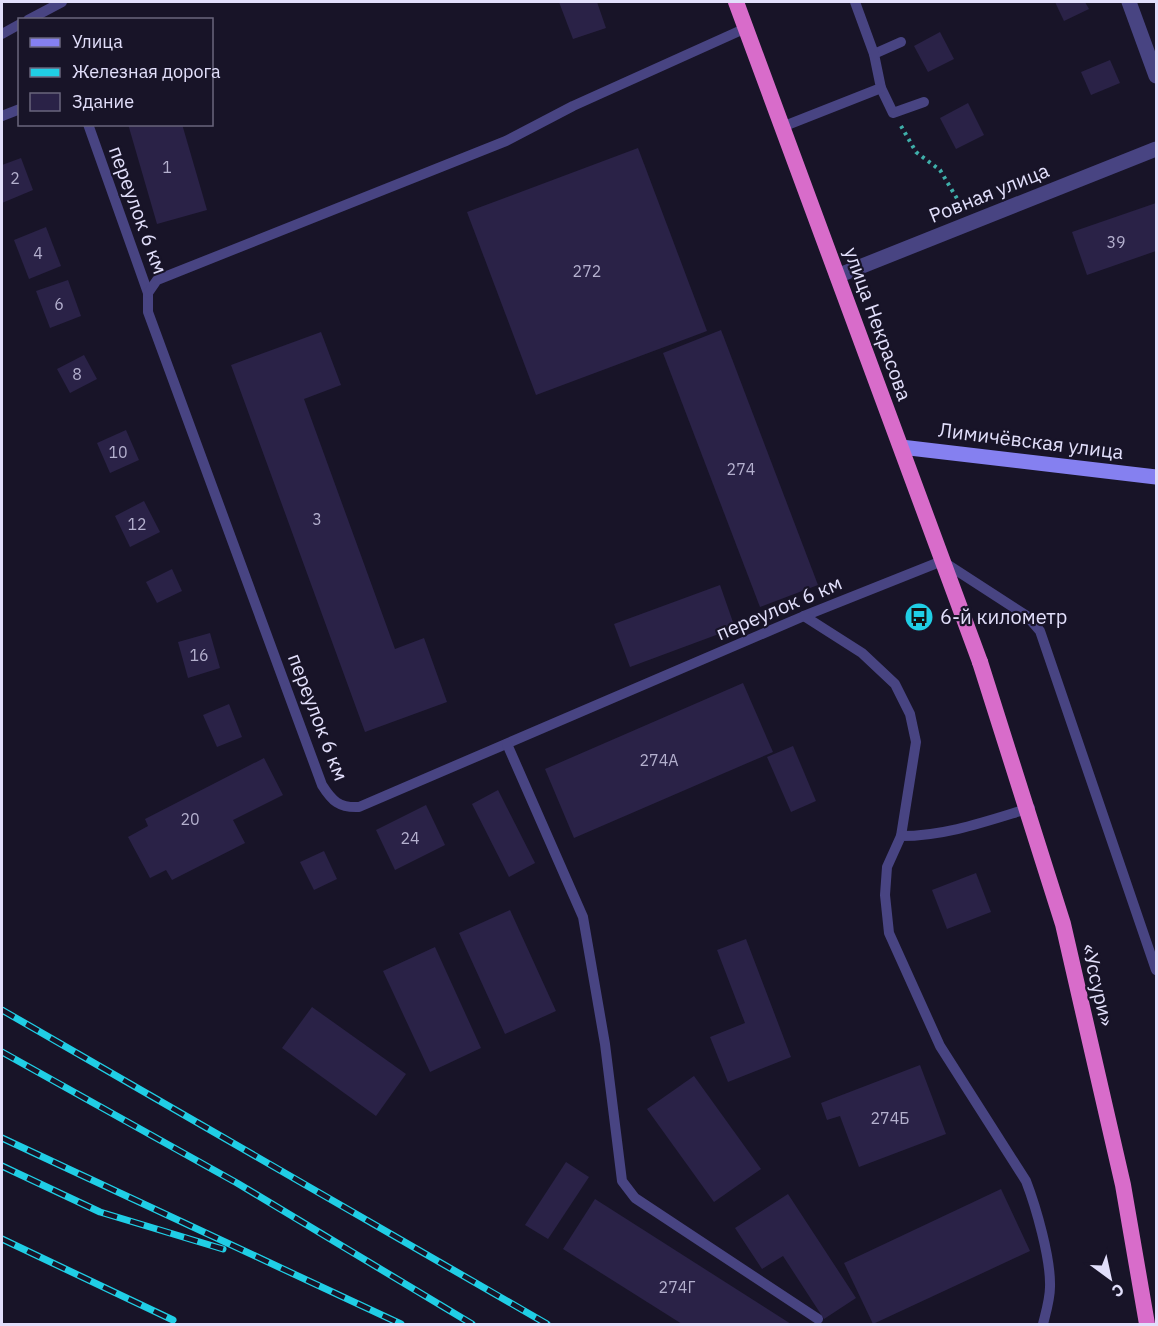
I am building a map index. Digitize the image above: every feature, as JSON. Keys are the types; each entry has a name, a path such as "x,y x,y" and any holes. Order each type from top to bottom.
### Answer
{"highway":[{"name":"улица Некрасова","path":"736,2 980,662"},
{"name":"«Уссури»","path":"980,662 1063,924 1123,1185 1147,1324"}],"main road":[{"name":"Лимичёвская улица","path":"901,447 1156,477"}],"street":[{"path":"1129,2 1156,76"},
{"name":"Ровная улица","path":"837,276 1156,150"}],"lane":[{"path":"32,18 62,2"},
{"path":"868,2 856,4 874,54 881,88 892,113 924,102"},
{"path":"2,34 18,25"},
{"path":"148,293 157,280 506,141 573,106 746,28"},
{"path":"874,54 901,42"},
{"path":"782,127 881,88"},
{"path":"2,116 18,110"},
{"name":"переулок 6 км","path":"89,126 148,293 148,312 322,785 332,801 346,808 359,807 804,616 942,561"},
{"path":"942,561 1027,616 1040,632 1156,970"},
{"path":"804,616 862,653 895,684 910,714 916,742 902,836 887,867 885,895 889,933 940,1046 1026,1181 1034,1203 1049,1270 1050,1288 1043,1324"},
{"path":"507,744 583,917 605,1044 622,1181 635,1198 819,1319"},
{"path":"902,836 927,836 969,827 1030,808"}],"path":[{"path":"892,113 916,152 940,170 970,222"}],"building":[{"path":"559,2 597,2 606,28 573,39"},
{"path":"1055,2 1085,2 1089,9 1064,21"},
{"path":"940,32 954,59 928,72 914,46"},
{"path":"1110,60 1120,83 1091,95 1081,72"},
{"path":"968,103 984,135 956,149 940,118"},
{"path":"129,126 183,126 207,210 157,224"},
{"path":"638,148 707,331 536,395 467,212"},
{"path":"21,158 33,190 2,203 2,165"},
{"path":"1156,203 1156,251 1087,275 1072,232"},
{"path":"46,227 61,266 29,279 14,240"},
{"path":"68,280 81,316 50,328 36,291"},
{"path":"721,330 818,585 760,607 663,353"},
{"path":"321,332 341,385 304,399 395,649 424,638 447,702 365,732 231,365"},
{"path":"84,355 97,379 70,393 57,369"},
{"path":"126,430 139,460 110,473 97,443"},
{"path":"144,501 160,532 130,547 115,516"},
{"path":"172,569 182,591 157,603 146,582"},
{"path":"720,585 735,628 630,667 614,624"},
{"path":"210,633 220,668 188,678 178,642"},
{"path":"743,683 773,752 574,838 545,769"},
{"path":"229,704 242,737 217,747 203,715"},
{"path":"793,746 816,801 791,812 767,757"},
{"path":"264,758 283,795 233,820 245,843 172,880 166,870 150,878 128,837 148,826 145,819"},
{"path":"498,790 535,863 509,877 472,804"},
{"path":"426,805 445,845 395,870 376,830"},
{"path":"324,851 337,879 314,890 300,862"},
{"path":"976,873 991,912 947,929 932,890"},
{"path":"510,910 556,1011 505,1034 459,933"},
{"path":"746,939 791,1057 728,1082 710,1037 745,1023 717,950"},
{"path":"435,947 481,1048 430,1072 383,971"},
{"path":"312,1007 406,1074 376,1116 282,1048"},
{"path":"920,1065 946,1134 859,1167 840,1116 827,1120 821,1103"},
{"path":"694,1076 761,1169 714,1202 647,1109"},
{"path":"566,1162 589,1177 548,1239 525,1225"},
{"path":"1001,1189 1030,1251 873,1324 844,1263"},
{"path":"788,1194 856,1298 824,1319 783,1256 762,1269 735,1228"},
{"path":"595,1199 791,1324 682,1324 563,1249"}],"railway":[{"path":"2,1010 547,1324"},
{"path":"2,1052 237,1183 472,1324"},
{"path":"2,1138 401,1324"},
{"path":"2,1166 100,1212 223,1249"},
{"path":"2,1239 173,1320"}],"place":[{"name":"6-й километр","path":"919,617"}]}
